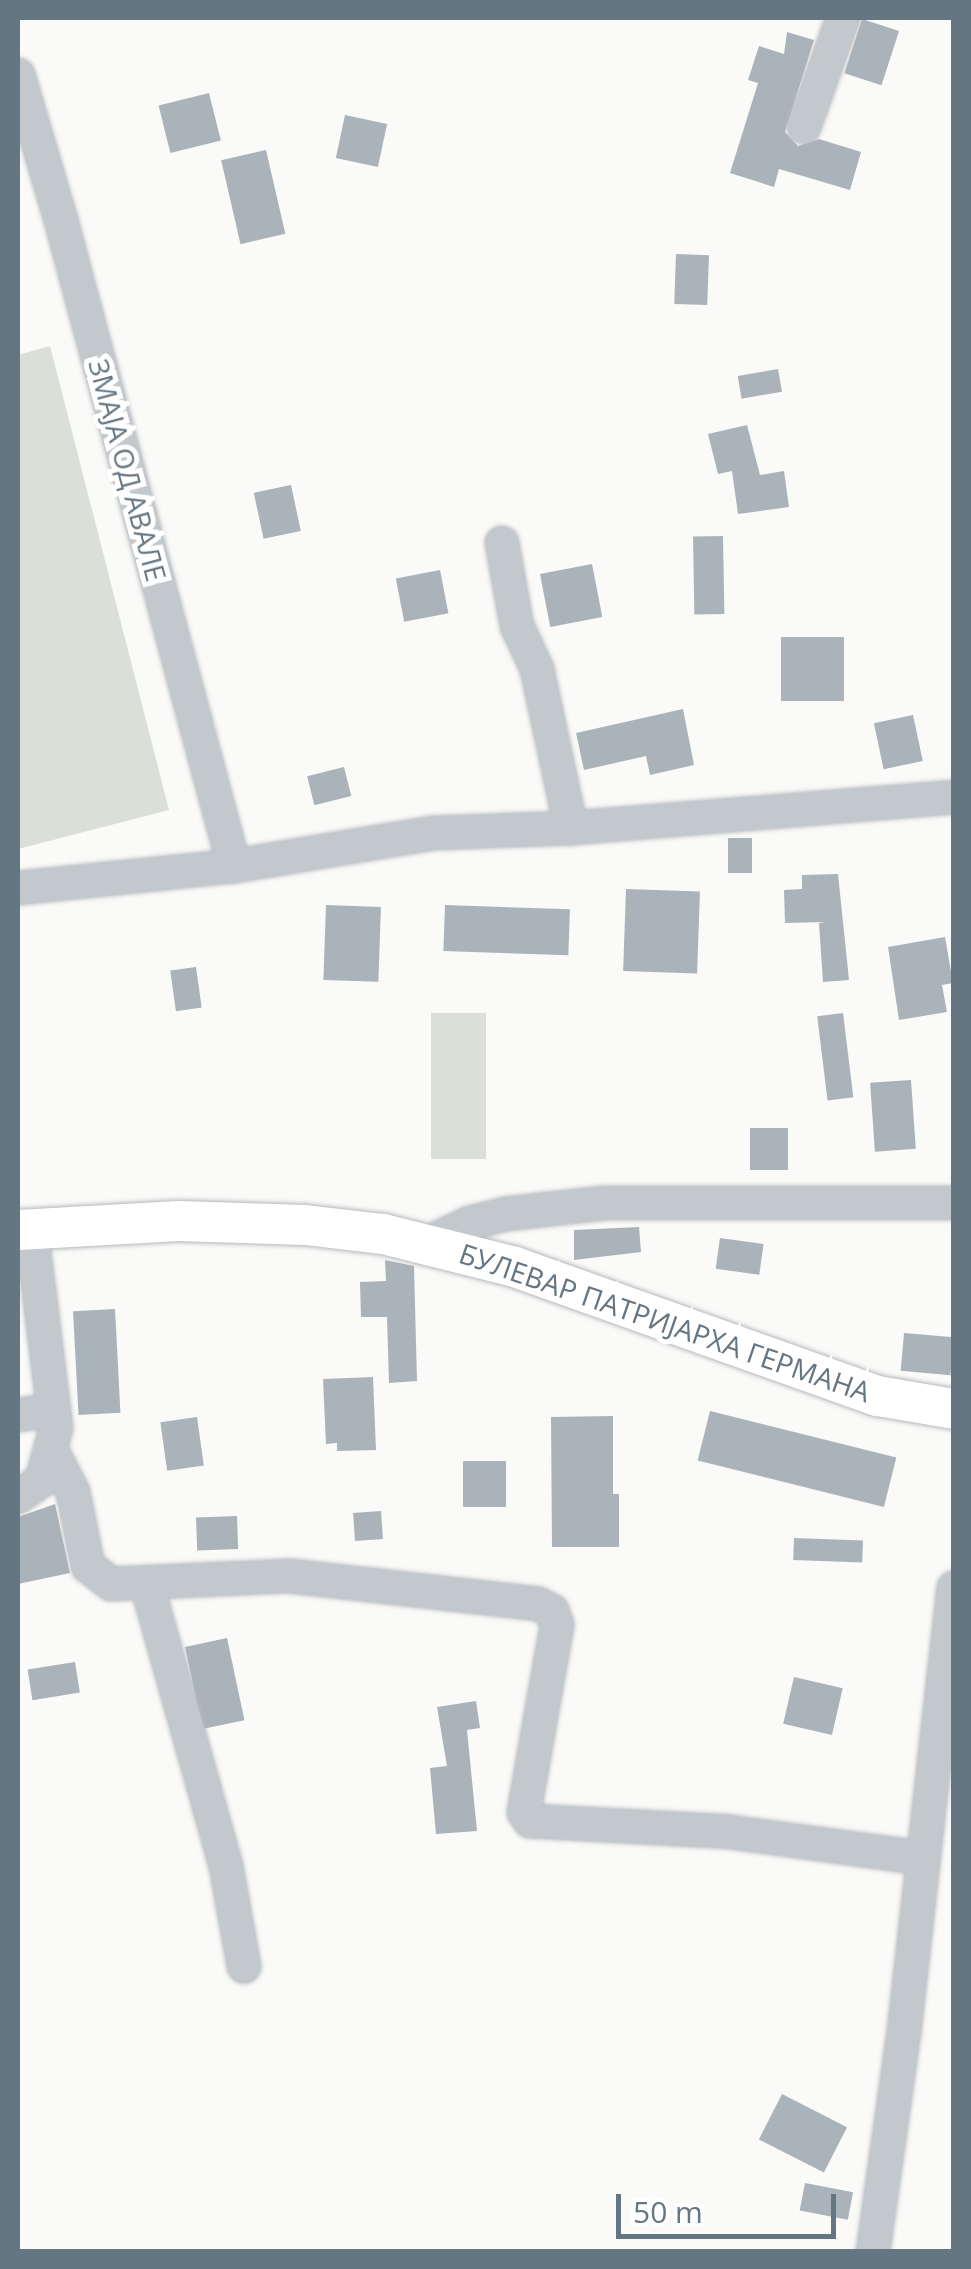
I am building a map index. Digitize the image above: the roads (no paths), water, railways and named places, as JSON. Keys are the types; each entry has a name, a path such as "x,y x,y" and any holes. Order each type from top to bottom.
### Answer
{"main road":[{"name":"БУЛЕВАР ПАТРИЈАРХА ГЕРМАНА","path":"24,1229 179,1222 274,1224 334,1228 428,1243 515,1267 878,1396 954,1409"}],"street":[{"path":"804,127 842,18"},
{"name":"ЗМАЈА ОД АВАЛЕ","path":"18,76 67,242 234,866"},
{"path":"502,543 516,626 537,669 571,828"},
{"path":"18,888 234,866 434,833 571,828 954,796"},
{"path":"428,1243 470,1223 504,1214 604,1202 954,1202"},
{"path":"18,1497 42,1480 52,1452 54,1410 29,1307 24,1229"},
{"path":"18,1416 54,1410"},
{"path":"52,1452 73,1492 88,1566 112,1584 147,1585 199,1577 290,1576 538,1604 552,1611 557,1626 524,1812 530,1821 730,1832 923,1858"},
{"path":"147,1585 226,1866 244,1966"},
{"path":"873,2252 923,1858 942,1806 954,1588"}]}
